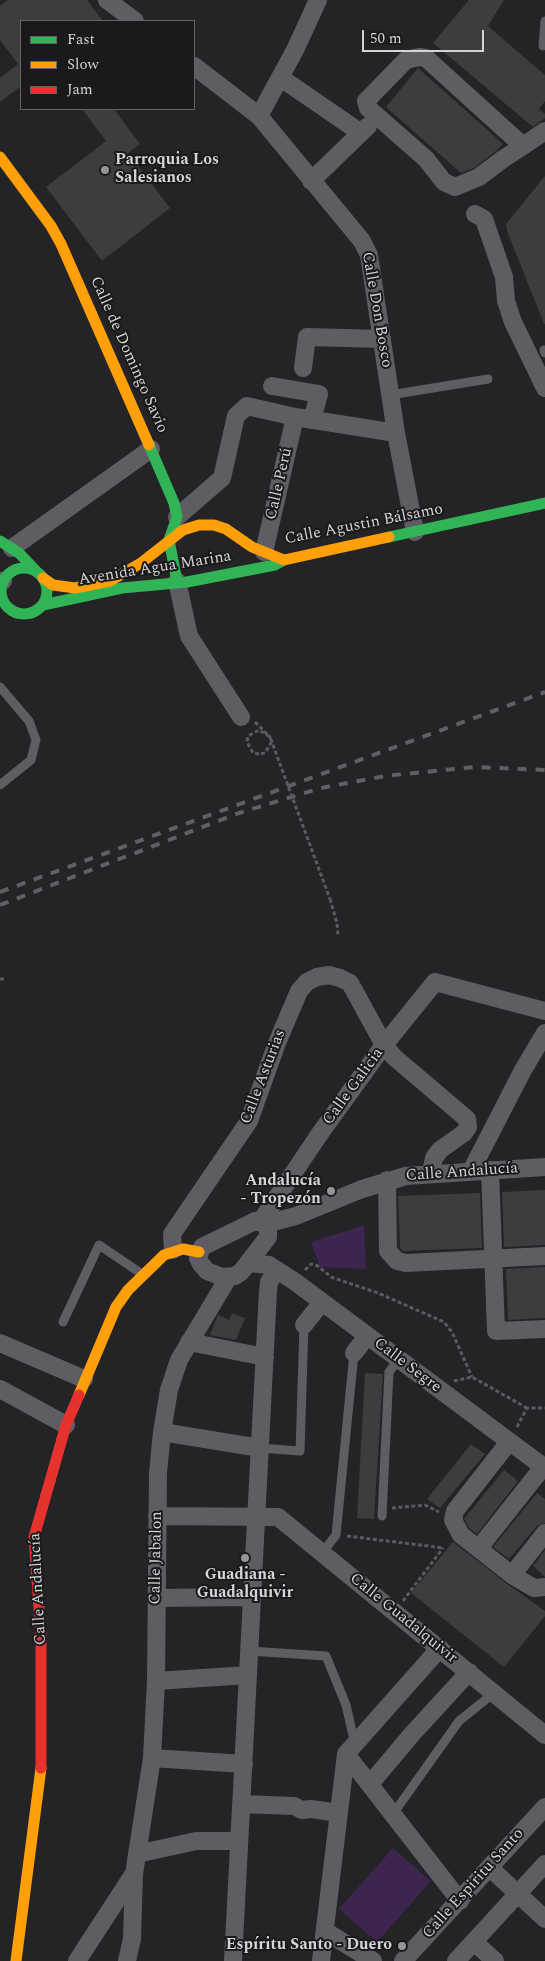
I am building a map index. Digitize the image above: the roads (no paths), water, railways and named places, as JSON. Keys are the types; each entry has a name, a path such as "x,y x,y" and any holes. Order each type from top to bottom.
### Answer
{"street":[{"path":"107,0 134,20"},
{"path":"259,116 318,0"},
{"path":"524,146 432,62 419,57 412,57 401,64 368,99 367,106 426,159 444,182 456,187 479,177 524,146 545,131"},
{"name":"Calle Don Bosco","path":"195,67 259,116 362,241 369,255 396,433 416,532"},
{"path":"280,78 360,133"},
{"path":"311,181 377,116"},
{"name":"Calle de Domingo Savio","path":"0,157 40,211 61,244 174,503 177,516"},
{"path":"474,214 484,219 504,277 506,301 513,322 545,388"},
{"path":"303,368 307,337 382,339"},
{"name":"Calle Perú","path":"264,552 303,419 319,394 272,386"},
{"path":"247,718 189,636 169,540 177,516 222,478 236,416 247,406 303,419 396,433"},
{"path":"12,542 151,450"},
{"name":"Calle Agustin Bálsamo","path":"169,540 183,530 199,525 214,525 264,552 284,560 545,504"},
{"name":"Avenida Agua Marina","path":"236,538 246,549 247,564 244,571"},
{"name":"Avenida Agua Marina","path":"12,542 41,575 53,585 69,588 110,581 141,563 169,540"},
{"name":"Avenida Agua Marina","path":"43,605 122,588 177,581 187,582 275,565 284,560"},
{"path":"22,568 41,575 47,594 43,605 34,612 26,614 11,610 2,597 2,578 22,568"},
{"name":"Calle Asturias","path":"173,1250 172,1234 249,1121 299,991 307,982 317,977 329,975 350,983 384,1045"},
{"name":"Calle Galicia","path":"264,1232 279,1196 321,1132 384,1045 435,982 545,1011"},
{"path":"471,1171 523,1070 545,1033"},
{"path":"384,1045 394,1057 467,1119 468,1127 464,1133 440,1150 434,1158 431,1172"},
{"name":"Calle Andalucía","path":"264,1232 292,1217 387,1180 431,1172 545,1167"},
{"path":"490,1170 496,1331 545,1329"},
{"path":"387,1180 388,1246 393,1259 406,1263 545,1256"},
{"path":"279,1196 278,1207 284,1217 292,1217"},
{"path":"251,1222 264,1232 249,1263 241,1272 228,1278 215,1276 207,1271 199,1261 199,1252 205,1245 251,1222"},
{"path":"233,1961 269,1282 273,1267 264,1257 264,1232"},
{"path":"173,1250 182,1249 199,1252"},
{"name":"Calle Andalucía","path":"16,1961 42,1756 42,1637 34,1537 66,1426 84,1379 116,1308 142,1274 164,1255 173,1250"},
{"name":"Calle Segre","path":"249,1263 273,1267 294,1281 544,1468"},
{"name":"Calle Jabalon","path":"127,1961 132,1939 134,1874 152,1758 156,1681 158,1473 162,1432 174,1373 189,1342 228,1278"},
{"path":"304,1325 322,1302"},
{"path":"354,1353 368,1336"},
{"path":"189,1342 265,1358"},
{"path":"0,1343 84,1379"},
{"path":"0,1389 66,1426"},
{"path":"162,1432 260,1448"},
{"path":"509,1442 455,1511 453,1520 461,1535 512,1574 534,1588 545,1588"},
{"path":"479,1548 544,1468"},
{"name":"Calle Guadalquivir","path":"157,1516 278,1517 545,1735"},
{"path":"512,1574 545,1533"},
{"path":"156,1598 252,1597"},
{"path":"321,1961 339,1813 351,1749 440,1648"},
{"path":"370,1784 412,1733 469,1672"},
{"path":"156,1681 248,1675"},
{"path":"351,1749 370,1784 460,1901"},
{"path":"152,1758 244,1764"},
{"path":"241,1804 294,1806 302,1810 311,1809 339,1813"},
{"name":"Calle Espiritu Santo","path":"404,1961 545,1807"},
{"path":"137,1854 196,1841 239,1841"},
{"path":"456,1961 545,1864"},
{"path":"490,1868 545,1919"},
{"path":"77,1961 134,1874"},
{"path":"325,1930 373,1961"},
{"path":"474,1942 495,1961"}],"lane":[{"path":"543,46 545,22"},
{"path":"390,395 488,379"},
{"path":"0,686 29,721 36,740 31,760 0,785"},
{"path":"63,1322 99,1245 142,1274"},
{"path":"260,1448 300,1451 304,1325"},
{"path":"322,1553 336,1535 354,1353"},
{"path":"382,1512 389,1372 398,1359"},
{"path":"249,1651 326,1656 346,1705 351,1749"},
{"path":"393,1814 459,1721 494,1693"}],"railway":[{"path":"0,892 545,692"},
{"path":"0,905 239,813 321,788 385,776 474,767 545,770"}],"place":[{"name":"Parroquia Los Salesianos","path":"105,170"},
{"name":"Andalucía - Tropezón","path":"331,1191"},
{"name":"Guadiana - Guadalquivir","path":"245,1558"},
{"name":"Espíritu Santo - Duero","path":"402,1946"}]}
